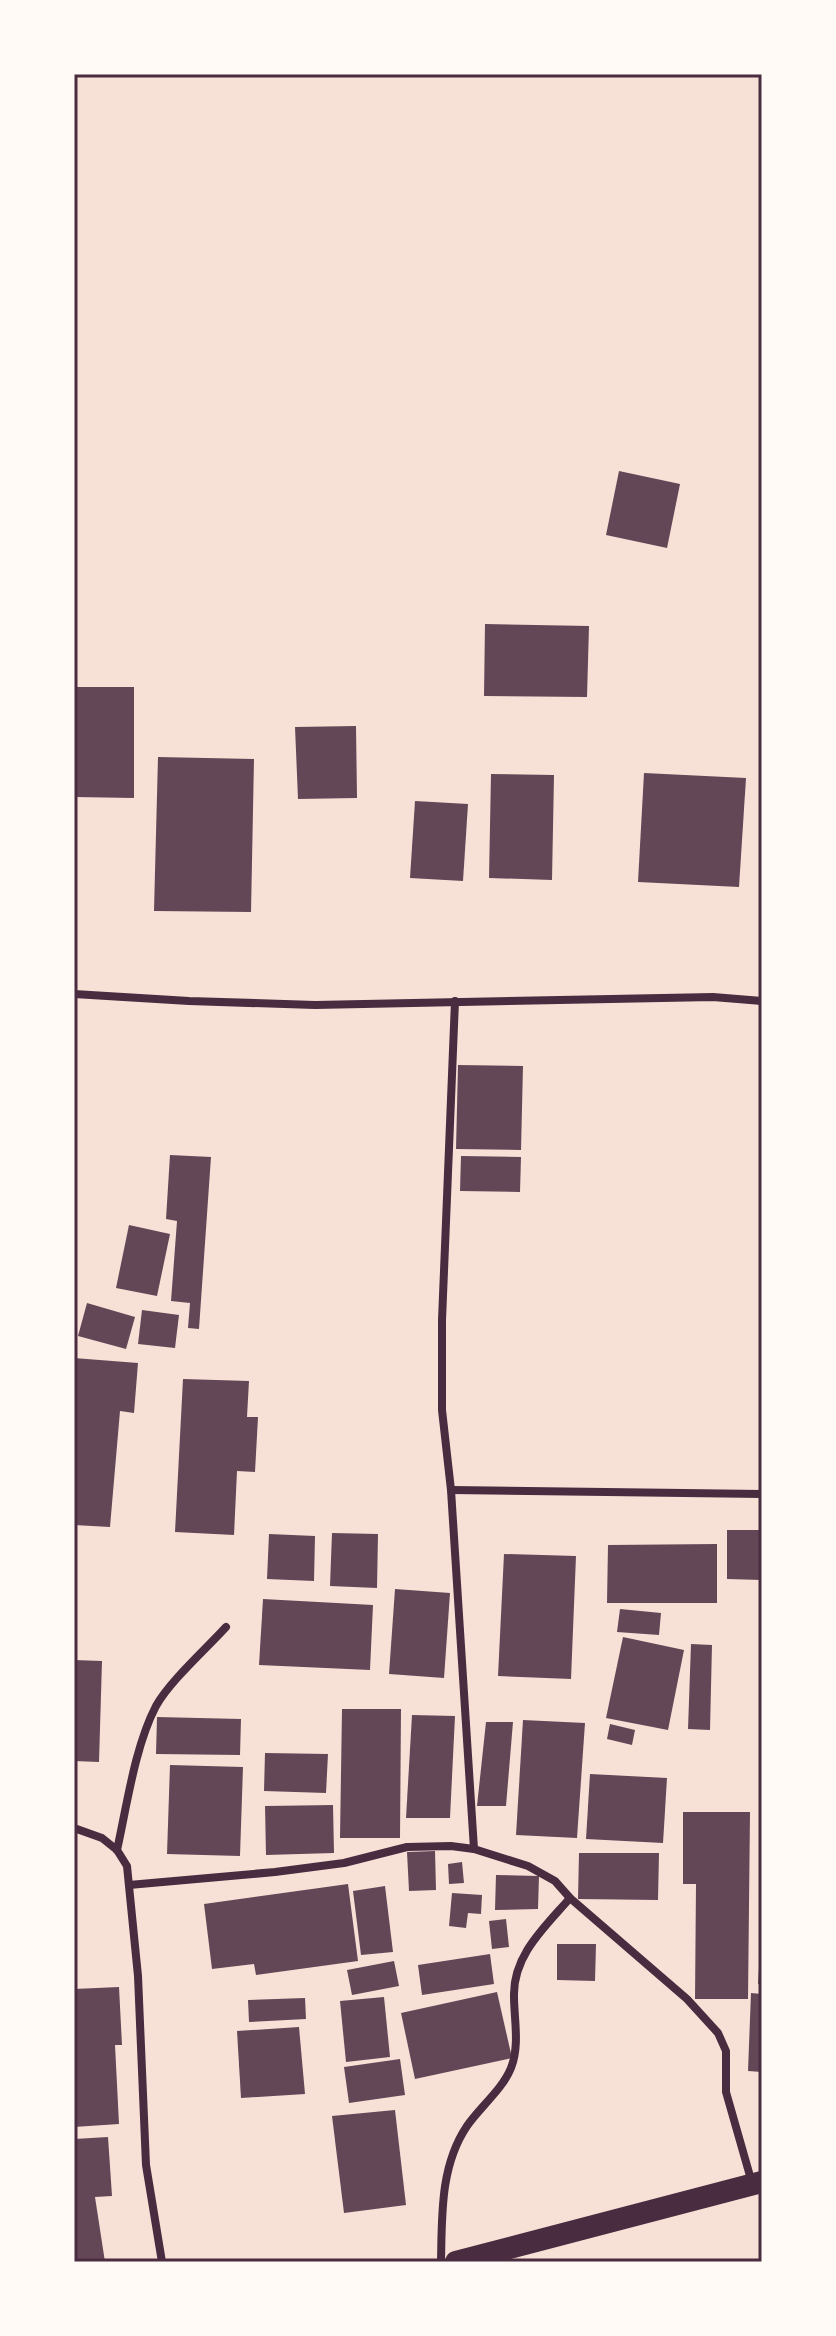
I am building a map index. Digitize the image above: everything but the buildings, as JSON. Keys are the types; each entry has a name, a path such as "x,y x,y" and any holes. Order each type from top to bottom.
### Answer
{"highway":[{"path":"456,2262 757,2183"}],"street":[{"path":"74,994 315,1005 713,997 762,1001"},
{"path":"455,1001 442,1320 442,1410 451,1490 474,1849"},
{"path":"451,1490 762,1494"},
{"path":"117,1850 144,1732 158,1703 226,1627"},
{"path":"74,1828 102,1838 117,1850 127,1866 138,1976 146,2165 162,2262"},
{"path":"129,1885 344,1863 407,1847 424,1846 474,1849 528,1866 555,1881 570,1898 687,1999 718,2033 726,2051 726,2092 757,2183"},
{"path":"441,2262 443,2202 456,2147 466,2127 507,2077 512,2065 516,2038 514,1992 521,1961 530,1944 570,1898"}]}
